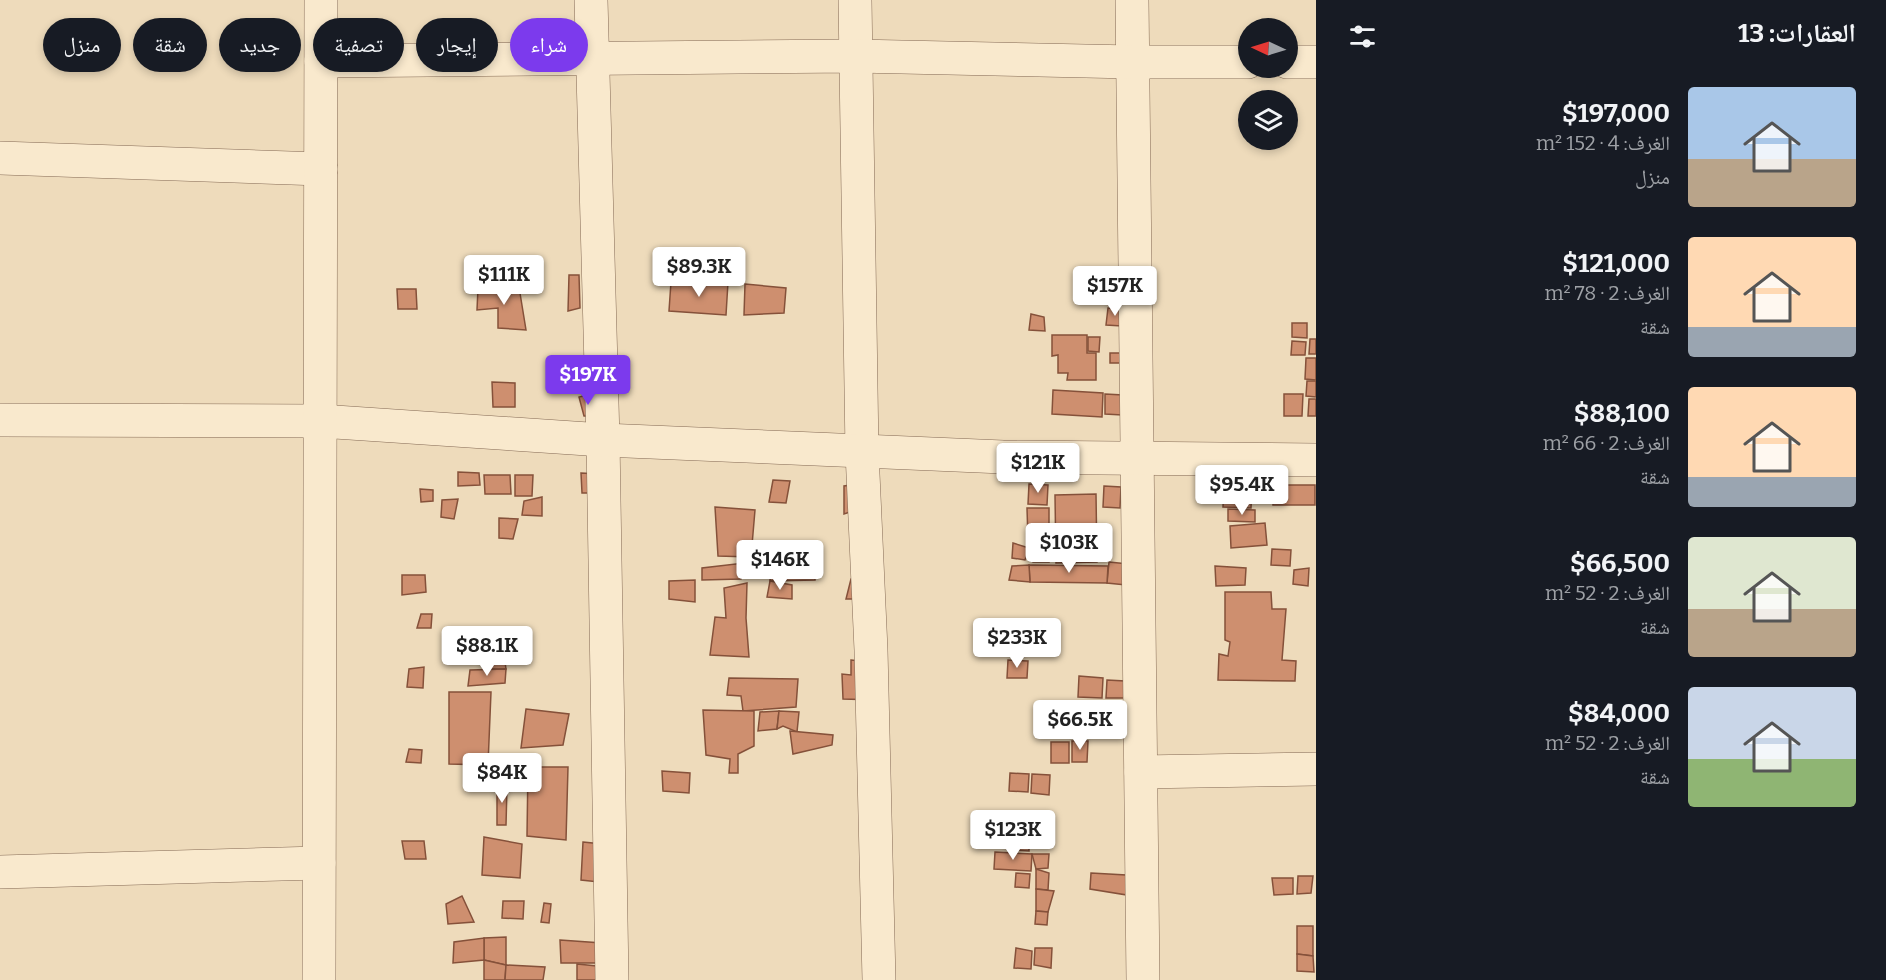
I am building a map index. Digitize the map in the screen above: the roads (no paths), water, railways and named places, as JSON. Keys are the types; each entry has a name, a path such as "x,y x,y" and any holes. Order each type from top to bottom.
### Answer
{"street":[{"path":"321,0 321,18"},
{"path":"591,0 603,440 612,980"},
{"path":"855,0 862,452 871,650 879,980"},
{"path":"1132,0 1143,980"},
{"path":"404,60 855,56 1238,62"},
{"path":"1298,62 1316,62"},
{"path":"319,980 321,72"},
{"path":"0,158 321,169"},
{"path":"0,420 320,421 603,440 862,452 1003,457 1316,460"},
{"path":"1141,772 1316,769"},
{"path":"0,872 319,863"}]}
